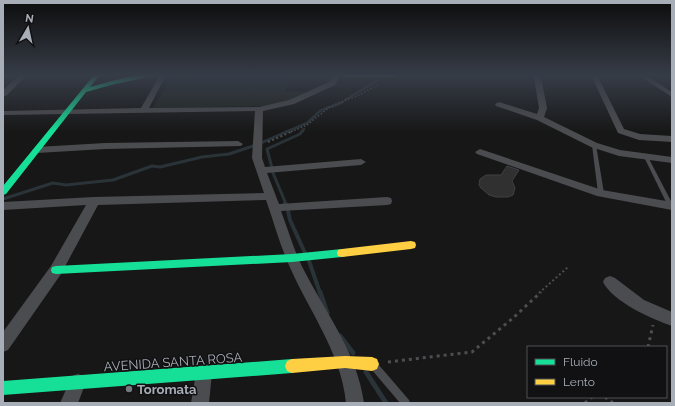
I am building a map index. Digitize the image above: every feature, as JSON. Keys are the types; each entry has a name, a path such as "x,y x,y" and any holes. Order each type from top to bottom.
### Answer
{"street":[{"path":"32,141 75,94"},
{"path":"3,192 81,94"},
{"path":"144,111 153,94"},
{"path":"3,113 259,110 291,102 308,94"},
{"path":"540,94 543,108 540,118"},
{"path":"603,94 621,131 639,137 672,139"},
{"path":"499,104 540,118 594,145 619,153 672,160"},
{"path":"259,110 257,158 292,258 346,362 353,385 355,403"},
{"path":"37,150 105,146 238,144"},
{"path":"480,152 601,193 672,206"},
{"path":"262,170 362,162"},
{"path":"3,206 94,201 271,196"},
{"path":"275,208 387,200"},
{"path":"3,345 56,270 94,201"},
{"path":"56,270 292,258 411,245"},
{"path":"610,282 626,297 656,314 672,319"},
{"name":"AVENIDA SANTA ROSA","path":"3,388 346,362 372,364"},
{"path":"200,403 204,373"},
{"path":"69,403 78,382"}],"lane":[{"path":"594,145 601,193"},
{"path":"646,157 672,206"},
{"path":"372,364 406,403"}],"path":[{"path":"258,146 306,125 331,106 358,94"},
{"path":"372,364 472,352 513,318 568,267"},
{"path":"648,346 656,314"}],"shaded area":[{"path":"161,94 306,94 305,96 286,103 262,106 152,108"}],"building":[{"path":"507,166 519,170 512,181 515,188 513,195 508,197 496,197 489,195 479,185 480,179 486,175 501,175"}],"waterway":[{"path":"345,100 355,94"},
{"path":"331,107 343,102"},
{"path":"286,132 307,123 320,111 329,107"},
{"path":"261,143 288,131"},
{"path":"272,168 267,149 300,134 302,131"},
{"path":"3,199 53,183 66,185 113,180 152,166 160,167 202,157 229,154 253,146"},
{"path":"273,173 286,204"},
{"path":"285,203 287,207"},
{"path":"288,211 290,220 305,253"},
{"path":"308,258 320,293"},
{"path":"320,292 327,313"},
{"path":"340,336 353,353"},
{"path":"366,372 386,403"}],"traffic: fast":[{"path":"3,192 82,94"},
{"path":"56,270 292,258 342,253"},
{"path":"3,388 292,366"}],"traffic: slow":[{"path":"342,253 411,245"},
{"path":"292,366 345,362 372,364"}],"place":[{"name":"Toromata","path":"129,389"}]}
